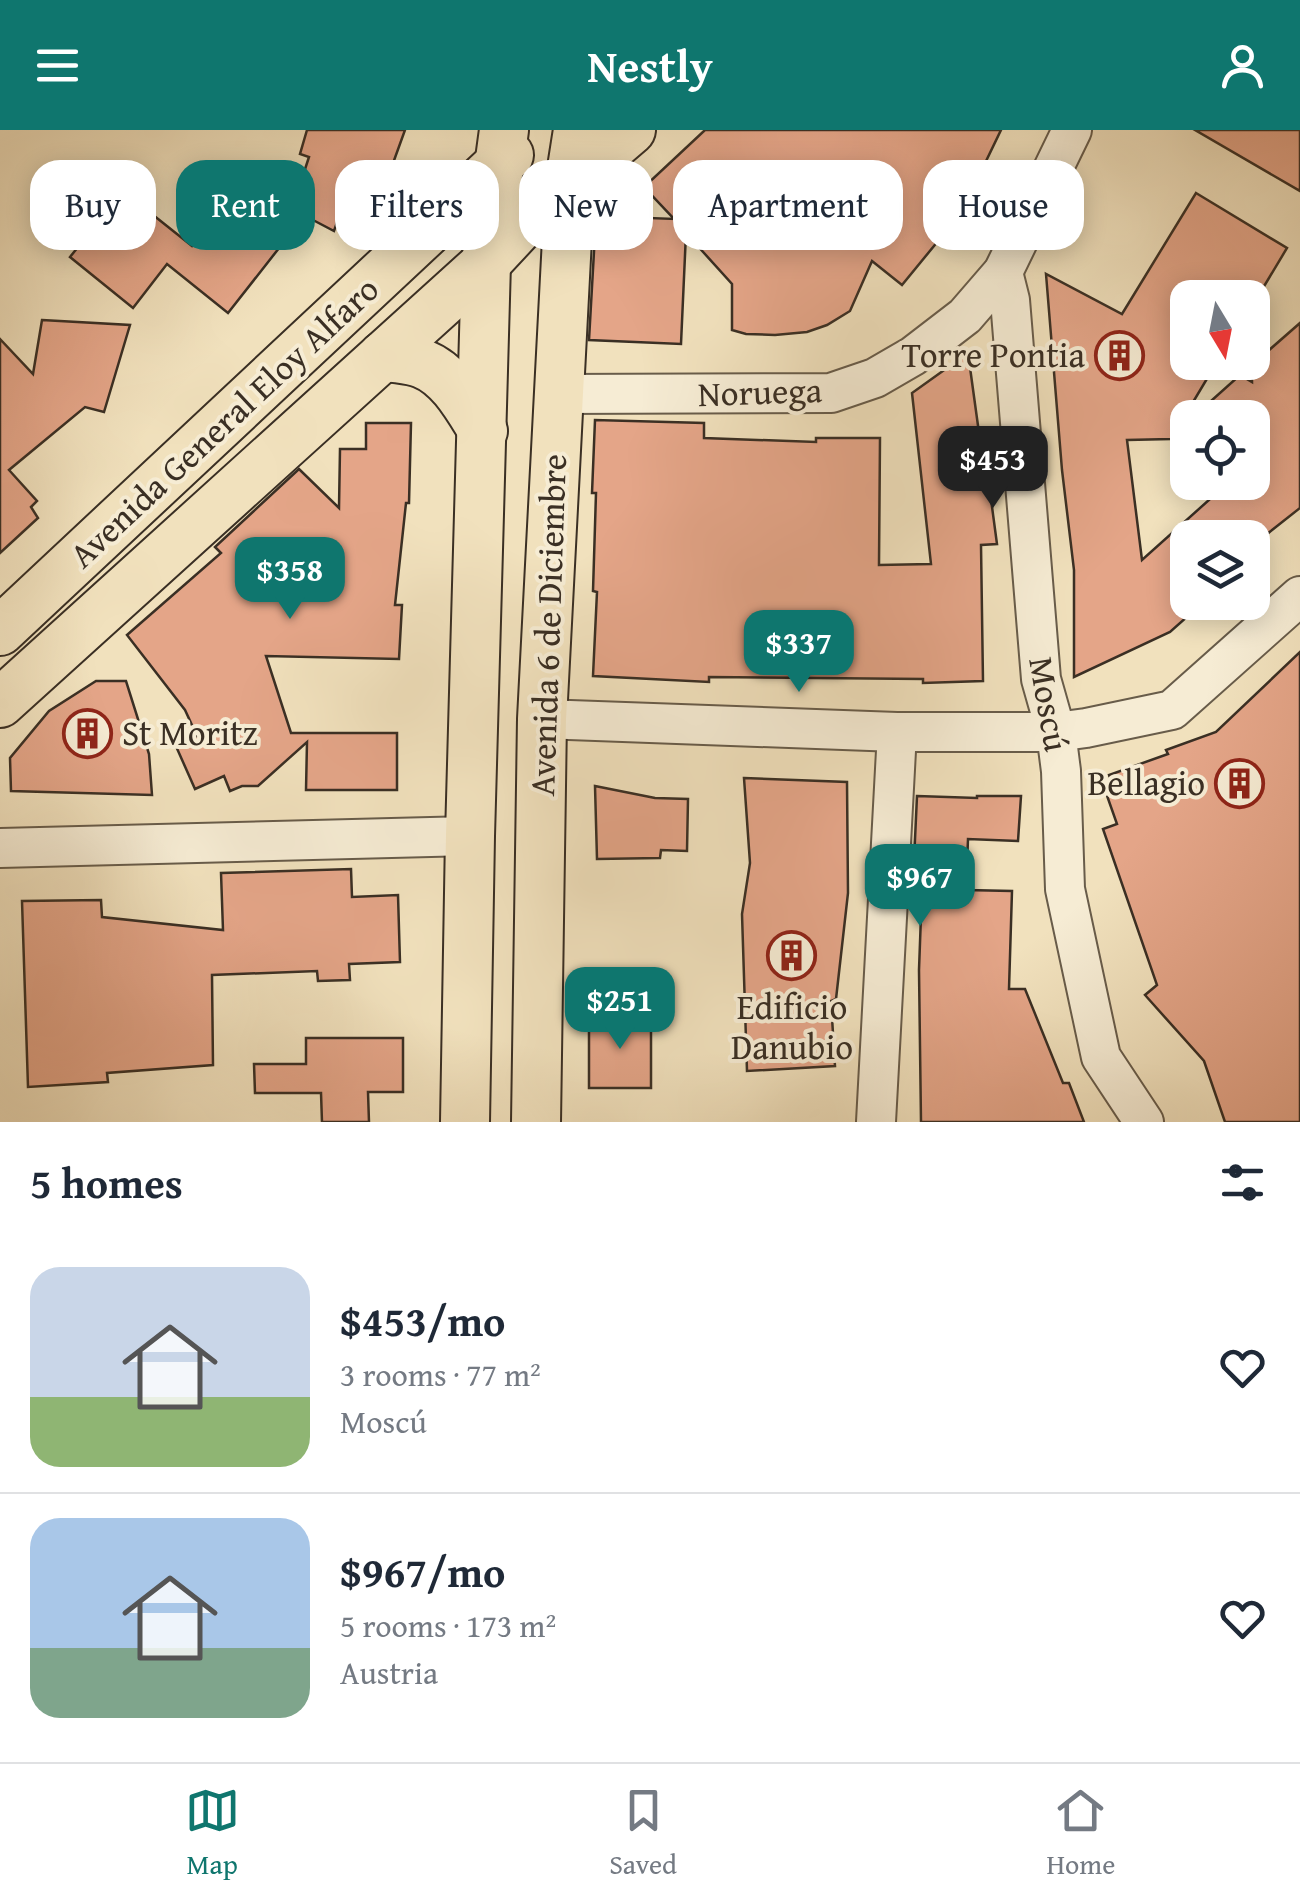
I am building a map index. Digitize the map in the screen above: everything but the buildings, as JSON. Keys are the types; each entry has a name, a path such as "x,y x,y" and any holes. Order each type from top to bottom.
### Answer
{"main road":[{"name":"Avenida General Eloy Alfaro","path":"0,631 501,148 535,130"},
{"name":"Avenida 6 de Diciembre","path":"573,160 578,130"},
{"name":"Avenida General Eloy Alfaro","path":"595,160 630,130"},
{"name":"Avenida 6 de Diciembre","path":"465,1122 486,264 501,148"},
{"name":"Avenida General Eloy Alfaro","path":"0,702 486,264 519,228"},
{"name":"Avenida 6 de Diciembre","path":"536,1122 542,719 566,250"},
{"path":"383,356 421,362 431,368 449,382 483,431"}],"street":[{"name":"Noruega","path":"558,394 831,392 875,378 913,356 965,316 1003,272 1072,130"},
{"name":"Moscú","path":"1003,272 1010,300 1041,679 1056,732 1061,771 1065,889 1101,1057 1144,1122"},
{"path":"542,719 896,732 1056,732 1086,728 1172,710 1300,596"},
{"path":"876,1122 896,732"},
{"path":"0,848 470,836"}],"place":[{"name":"Torre Pontia","path":"1120,355"},
{"name":"St Moritz","path":"87,733"},
{"name":"Bellagio","path":"1240,783"},
{"name":"Edificio Danubio","path":"792,955"}]}
